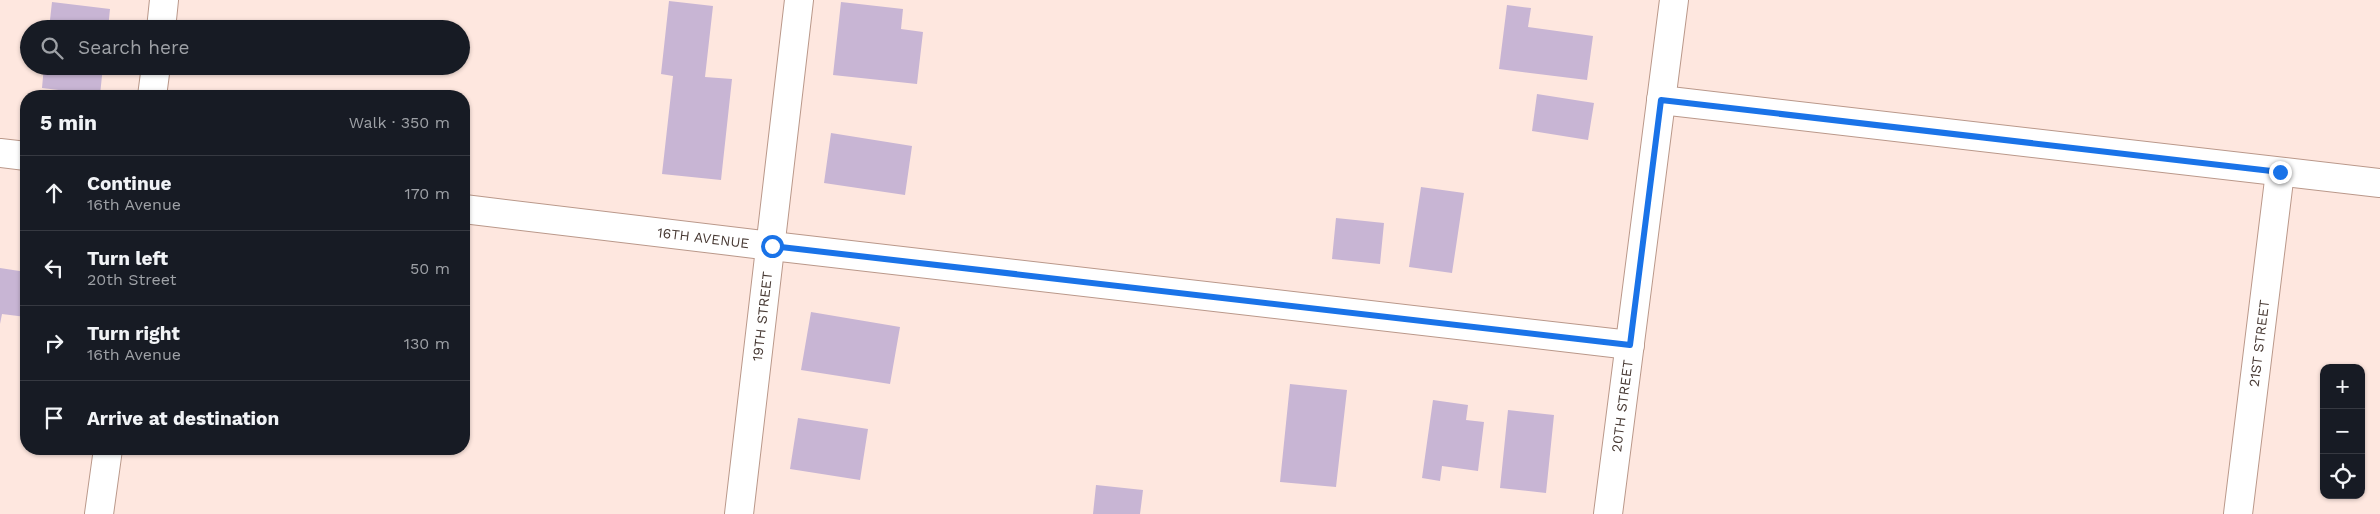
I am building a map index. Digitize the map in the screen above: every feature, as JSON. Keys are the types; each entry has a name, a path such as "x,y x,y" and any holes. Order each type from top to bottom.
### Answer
{"street":[{"path":"162,20 164,0"},
{"name":"19TH STREET","path":"739,514 800,0"},
{"name":"20TH STREET","path":"1608,514 1674,0"},
{"path":"153,90 155,75"},
{"path":"1661,100 2380,183"},
{"path":"0,153 20,155"},
{"name":"21ST STREET","path":"2238,514 2280,172"},
{"name":"16TH AVENUE","path":"470,210 1630,345"},
{"path":"100,514 107,455"}],"building":[{"path":"669,1 713,6 705,77 732,79 721,180 662,174 673,76 661,74"},
{"path":"52,2 110,9 109,20 50,20"},
{"path":"841,2 903,9 901,29 923,32 917,84 833,75"},
{"path":"1507,5 1531,8 1528,27 1593,36 1587,80 1499,69"},
{"path":"43,75 102,75 101,90 42,88"},
{"path":"1537,94 1594,103 1588,140 1532,131"},
{"path":"831,133 912,146 905,195 824,183"},
{"path":"1421,187 1464,193 1452,273 1409,267"},
{"path":"1336,218 1384,223 1380,264 1332,259"},
{"path":"0,268 20,271 20,316 2,314 0,324"},
{"path":"811,312 900,327 890,384 801,370"},
{"path":"1290,384 1347,390 1336,487 1280,482"},
{"path":"1433,400 1468,405 1466,420 1484,422 1478,471 1442,466 1440,481 1422,478"},
{"path":"1508,410 1554,415 1546,493 1500,488"},
{"path":"798,418 868,429 860,480 790,469"},
{"path":"1096,485 1143,490 1140,514 1093,514"}],"route":[{"path":"772,246 1630,345 1661,100 2280,172"}]}
